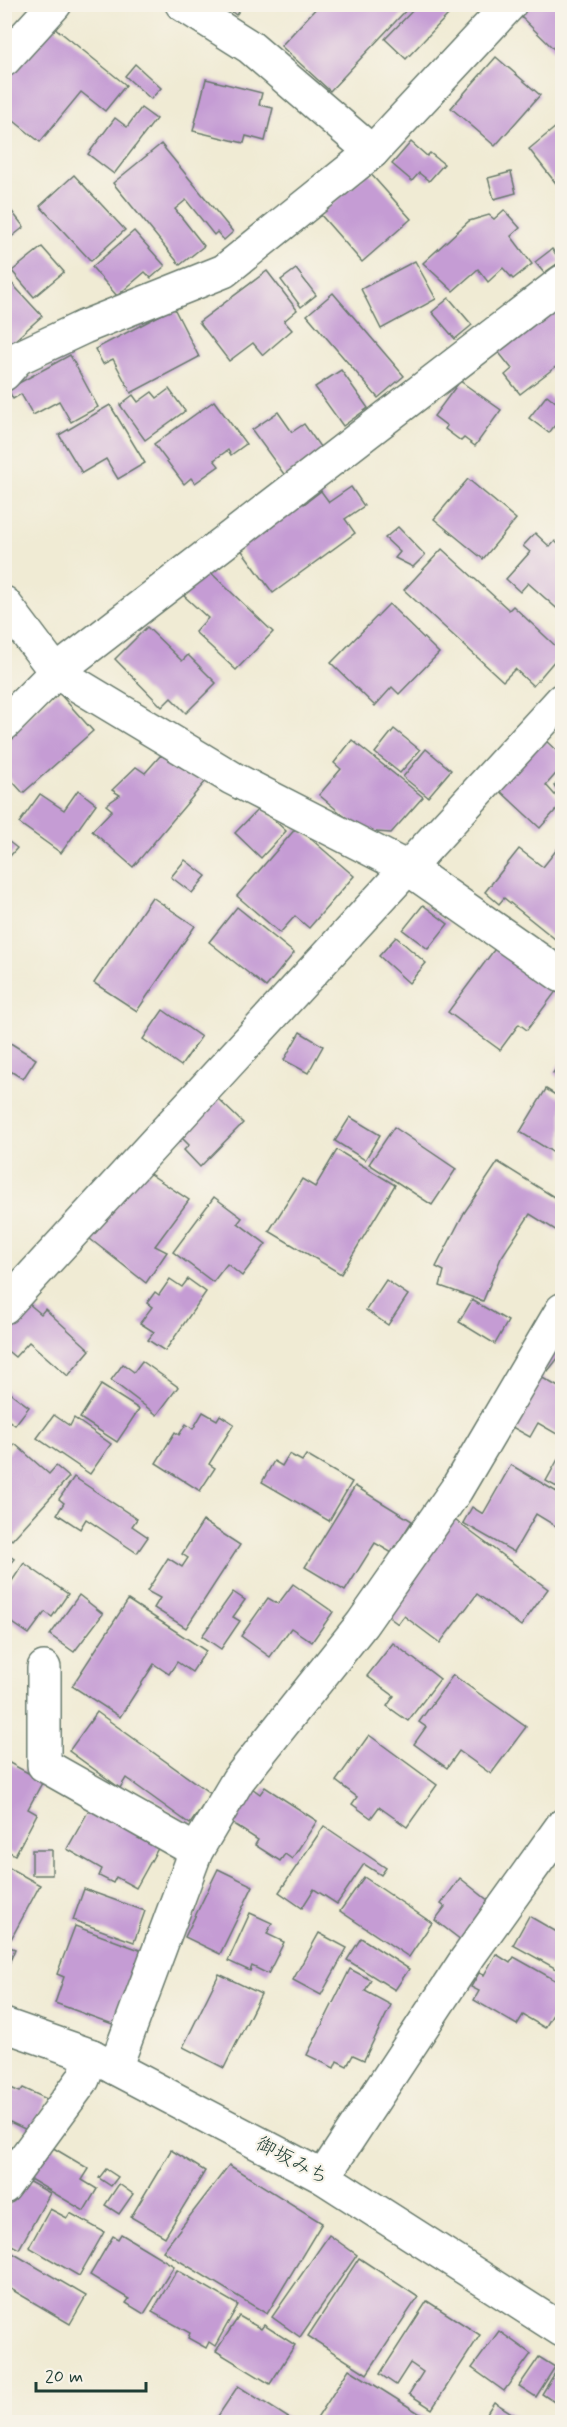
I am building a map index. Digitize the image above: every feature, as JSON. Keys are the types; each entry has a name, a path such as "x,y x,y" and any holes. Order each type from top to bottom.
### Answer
{"main road":[{"path":"4,60 55,4"},
{"path":"182,4 250,47 372,152"},
{"path":"4,374 18,358 37,349 84,327 224,271 372,152 510,4"},
{"path":"4,724 56,672 562,282"},
{"path":"4,603 56,672 232,778 409,869 562,976"},
{"path":"4,1307 409,869 562,699"},
{"path":"4,2187 83,2079 103,2062 196,1851 238,1780 362,1624 456,1490 562,1310"},
{"path":"44,1668 44,1765 196,1851"},
{"path":"323,2177 466,1960 562,1826"},
{"name":"御坂みち","path":"4,2025 103,2062 323,2177 562,2330"}],"building":[{"path":"222,4 244,4 236,15"},
{"path":"320,4 412,4 330,91 281,46"},
{"path":"419,4 438,4 448,15 406,59 385,39"},
{"path":"531,4 562,4 562,46 557,52 520,16"},
{"path":"54,27 126,85 105,111 81,92 40,142 4,113 4,70"},
{"path":"496,57 540,95 495,146 451,108"},
{"path":"135,64 161,88 151,99 125,76"},
{"path":"206,79 262,93 259,105 273,108 265,141 246,136 244,143 193,131"},
{"path":"141,108 156,119 114,174 88,154 115,118 127,127"},
{"path":"562,122 562,191 529,149"},
{"path":"411,142 427,156 430,153 444,164 429,181 419,173 412,181 392,164"},
{"path":"161,144 233,232 224,240 217,232 214,235 186,200 175,209 204,246 180,265 113,183"},
{"path":"369,172 411,219 362,262 320,214"},
{"path":"511,172 516,193 494,199 488,178"},
{"path":"74,175 125,230 91,261 40,206"},
{"path":"6,204 24,227 4,243 4,205"},
{"path":"504,210 520,228 511,236 532,264 513,279 503,268 488,282 478,269 453,291 423,263 469,221 489,215 494,219"},
{"path":"134,231 165,266 151,278 145,272 117,296 92,267"},
{"path":"42,247 64,272 34,297 12,271"},
{"path":"552,249 561,261 544,273 535,262"},
{"path":"415,261 436,299 381,329 361,289"},
{"path":"296,269 316,295 301,307 281,280"},
{"path":"267,271 297,310 284,321 292,330 263,355 253,343 229,361 199,322"},
{"path":"4,275 42,316 4,350"},
{"path":"333,293 404,376 378,398 307,315"},
{"path":"562,294 562,362 520,394 505,375 512,369 492,344"},
{"path":"449,298 472,325 455,339 432,312"},
{"path":"174,308 199,357 131,393 113,359 103,364 95,349"},
{"path":"70,355 98,407 71,422 59,401 33,415 21,394 13,399 8,389"},
{"path":"341,370 368,408 343,426 315,387"},
{"path":"460,381 501,410 475,446 464,438 461,441 445,429 447,426 434,416"},
{"path":"169,389 185,411 145,440 120,405 133,395 138,402 152,392 157,398"},
{"path":"547,395 562,407 562,416 549,433 529,418"},
{"path":"214,401 246,444 231,455 228,450 214,460 219,466 195,483 191,478 184,484 154,444"},
{"path":"110,405 145,463 118,479 106,459 82,473 59,435"},
{"path":"278,412 292,432 304,424 323,451 286,477 252,430"},
{"path":"468,479 516,519 483,559 434,519"},
{"path":"351,487 364,506 345,519 355,533 273,593 237,544 300,499 304,504 321,491 329,502"},
{"path":"398,527 425,555 413,567 395,558 400,552 385,538"},
{"path":"535,533 550,547 555,541 562,548 562,613 528,583 520,592 506,579 530,552 523,546"},
{"path":"442,549 509,610 513,606 562,652 533,686 515,669 503,681 404,590"},
{"path":"208,570 273,632 236,670 195,632 208,618 184,596"},
{"path":"389,604 439,653 399,694 392,687 375,706 331,663"},
{"path":"147,627 182,661 188,655 216,683 186,713 171,698 162,707 115,659"},
{"path":"58,692 93,731 23,793 4,772 4,739"},
{"path":"394,729 420,750 400,773 375,753"},
{"path":"543,738 562,756 562,767 546,785 562,803 540,828 496,787"},
{"path":"352,740 423,797 391,833 362,831 319,795 341,769 334,763"},
{"path":"426,749 451,770 428,797 403,777"},
{"path":"161,755 206,781 133,867 92,831 112,810 106,805 120,795 112,790 136,767 145,773"},
{"path":"562,776 562,793 554,786"},
{"path":"78,790 96,804 61,853 19,823 40,794 64,810"},
{"path":"260,807 286,831 261,858 235,833"},
{"path":"297,827 354,876 309,928 295,916 280,933 237,896"},
{"path":"4,838 17,848 4,863"},
{"path":"562,843 562,941 560,943 504,898 499,904 485,892 519,849 543,867"},
{"path":"185,860 206,876 192,893 171,877"},
{"path":"152,897 195,926 137,1011 94,983"},
{"path":"423,905 448,924 428,949 403,930"},
{"path":"237,907 294,953 266,987 209,942"},
{"path":"396,937 426,963 409,983 379,956"},
{"path":"497,946 557,990 527,1030 519,1024 500,1050 448,1012"},
{"path":"163,1010 201,1037 181,1066 143,1039"},
{"path":"300,1032 323,1046 308,1073 284,1060"},
{"path":"4,1039 36,1059 23,1079 4,1067"},
{"path":"562,1061 562,1081 553,1073"},
{"path":"546,1089 562,1099 562,1158 520,1132"},
{"path":"216,1097 243,1123 200,1167 184,1150 189,1145 179,1135"},
{"path":"350,1117 380,1135 365,1160 335,1141"},
{"path":"394,1127 456,1169 432,1205 369,1164"},
{"path":"337,1150 395,1185 341,1274 269,1231 302,1179 315,1187"},
{"path":"498,1162 562,1202 562,1221 557,1231 530,1214 501,1258 483,1301 440,1286 444,1271 436,1267 464,1213"},
{"path":"144,1170 189,1200 155,1246 167,1252 146,1283 85,1235"},
{"path":"214,1197 242,1218 238,1223 266,1244 242,1276 227,1264 213,1282 173,1252"},
{"path":"170,1279 182,1287 188,1279 206,1292 165,1351 148,1340 154,1332 140,1323 152,1307 147,1303 155,1292 159,1295"},
{"path":"386,1280 408,1295 388,1325 366,1310"},
{"path":"22,1298 41,1314 45,1309 90,1350 68,1376 29,1342 15,1357 4,1348 4,1319"},
{"path":"472,1300 508,1321 495,1344 459,1322"},
{"path":"555,1342 562,1348 562,1353 548,1371 539,1363"},
{"path":"142,1361 178,1387 157,1415 111,1380 123,1364 134,1372"},
{"path":"532,1372 562,1389 562,1437 538,1423 530,1437 503,1422"},
{"path":"101,1385 139,1409 117,1442 80,1418"},
{"path":"4,1388 29,1407 15,1425 4,1417"},
{"path":"203,1412 217,1420 220,1415 234,1424 209,1464 215,1468 200,1491 156,1463 175,1432 179,1435 186,1424 193,1429"},
{"path":"54,1415 70,1426 74,1418 111,1444 90,1474 37,1438"},
{"path":"15,1444 49,1474 56,1466 69,1477 12,1540 5,1534 5,1457"},
{"path":"562,1452 562,1490 546,1481"},
{"path":"289,1454 302,1461 306,1455 352,1482 329,1521 262,1482 274,1461 282,1466"},
{"path":"511,1465 562,1495 562,1530 536,1514 514,1552 463,1523 472,1507 483,1514"},
{"path":"74,1477 137,1519 132,1526 148,1537 137,1553 86,1519 80,1529 57,1514 64,1503 59,1499"},
{"path":"355,1486 412,1521 392,1553 375,1543 345,1591 305,1567"},
{"path":"452,1518 548,1589 521,1626 477,1594 440,1643 404,1616 398,1624 382,1612"},
{"path":"203,1521 240,1545 186,1628 154,1608 160,1598 147,1591 168,1558 182,1567 188,1558 182,1554"},
{"path":"4,1552 14,1559 4,1571"},
{"path":"24,1563 68,1594 52,1617 45,1612 29,1634 4,1617 4,1583 8,1578 12,1581"},
{"path":"293,1584 333,1612 312,1642 291,1628 270,1657 241,1636 268,1598 278,1604"},
{"path":"233,1592 245,1600 233,1617 240,1621 221,1649 202,1636"},
{"path":"79,1595 103,1614 74,1652 50,1635"},
{"path":"128,1600 206,1651 192,1672 177,1662 169,1674 154,1664 120,1717 72,1686"},
{"path":"393,1643 440,1679 408,1721 387,1706 394,1696 367,1676"},
{"path":"453,1675 526,1727 491,1774 459,1751 447,1768 414,1744 426,1727 419,1722"},
{"path":"97,1712 211,1794 190,1824 126,1778 120,1788 69,1751"},
{"path":"369,1735 437,1785 407,1827 379,1807 371,1818 352,1804 357,1797 336,1781"},
{"path":"4,1760 43,1781 28,1809 37,1814 15,1855 4,1849"},
{"path":"245,1783 260,1794 265,1787 317,1821 292,1859 285,1854 280,1861 255,1845 258,1840 230,1822"},
{"path":"93,1803 162,1841 136,1888 116,1877 113,1883 99,1876 102,1869 67,1849"},
{"path":"324,1826 386,1868 381,1875 364,1864 337,1904 314,1889 302,1908 279,1892"},
{"path":"32,1850 52,1850 52,1875 32,1875"},
{"path":"4,1865 40,1885 11,1939 4,1936"},
{"path":"218,1869 253,1886 220,1954 185,1937"},
{"path":"364,1877 432,1923 409,1957 340,1911"},
{"path":"460,1878 490,1902 461,1940 435,1920 445,1907 441,1904"},
{"path":"84,1889 145,1911 134,1942 73,1920"},
{"path":"250,1913 272,1923 267,1934 284,1942 268,1974 252,1966 250,1971 228,1961"},
{"path":"529,1916 562,1935 562,1972 513,1945"},
{"path":"75,1926 145,1952 118,2026 55,2003 64,1977 57,1974"},
{"path":"319,1933 347,1948 321,1995 293,1980"},
{"path":"361,1938 409,1969 395,1990 347,1960"},
{"path":"4,1945 15,1949 5,1974 4,1974"},
{"path":"496,1954 510,1963 514,1957 562,1984 562,1999 545,2028 523,2015 517,2025 474,2000 479,1991 471,1987 479,1973 484,1975"},
{"path":"350,1969 371,1980 365,1991 391,2005 364,2060 353,2055 347,2066 337,2061 334,2068 307,2055"},
{"path":"219,1974 261,1994 224,2068 183,2047"},
{"path":"4,2085 20,2092 23,2088 47,2099 31,2132 10,2122 4,2133"},
{"path":"50,2146 89,2169 82,2180 97,2189 84,2211 30,2179"},
{"path":"171,2150 205,2171 165,2237 131,2217"},
{"path":"229,2165 322,2223 267,2314 163,2251"},
{"path":"106,2169 118,2177 111,2186 99,2178"},
{"path":"24,2179 50,2193 19,2249 4,2241 4,2215"},
{"path":"119,2184 133,2194 119,2214 105,2205"},
{"path":"50,2209 67,2218 70,2213 104,2232 79,2276 29,2247"},
{"path":"121,2234 174,2266 144,2314 126,2303 129,2299 90,2275 113,2236 118,2239"},
{"path":"329,2235 357,2255 300,2337 272,2317"},
{"path":"4,2248 86,2296 70,2324 4,2285"},
{"path":"359,2258 418,2297 367,2374 308,2336"},
{"path":"177,2270 238,2305 215,2346 209,2342 206,2348 188,2338 190,2333 152,2312"},
{"path":"427,2301 480,2335 432,2409 409,2394 423,2372 410,2363 396,2385 380,2374"},
{"path":"239,2316 261,2329 264,2325 295,2345 270,2384 216,2351"},
{"path":"499,2331 531,2354 504,2391 472,2368"},
{"path":"539,2357 555,2367 536,2397 519,2386"},
{"path":"558,2368 562,2371 562,2407 542,2394"},
{"path":"349,2369 433,2422 316,2420"},
{"path":"238,2386 295,2422 214,2422"},
{"path":"494,2402 526,2422 481,2422"}]}
